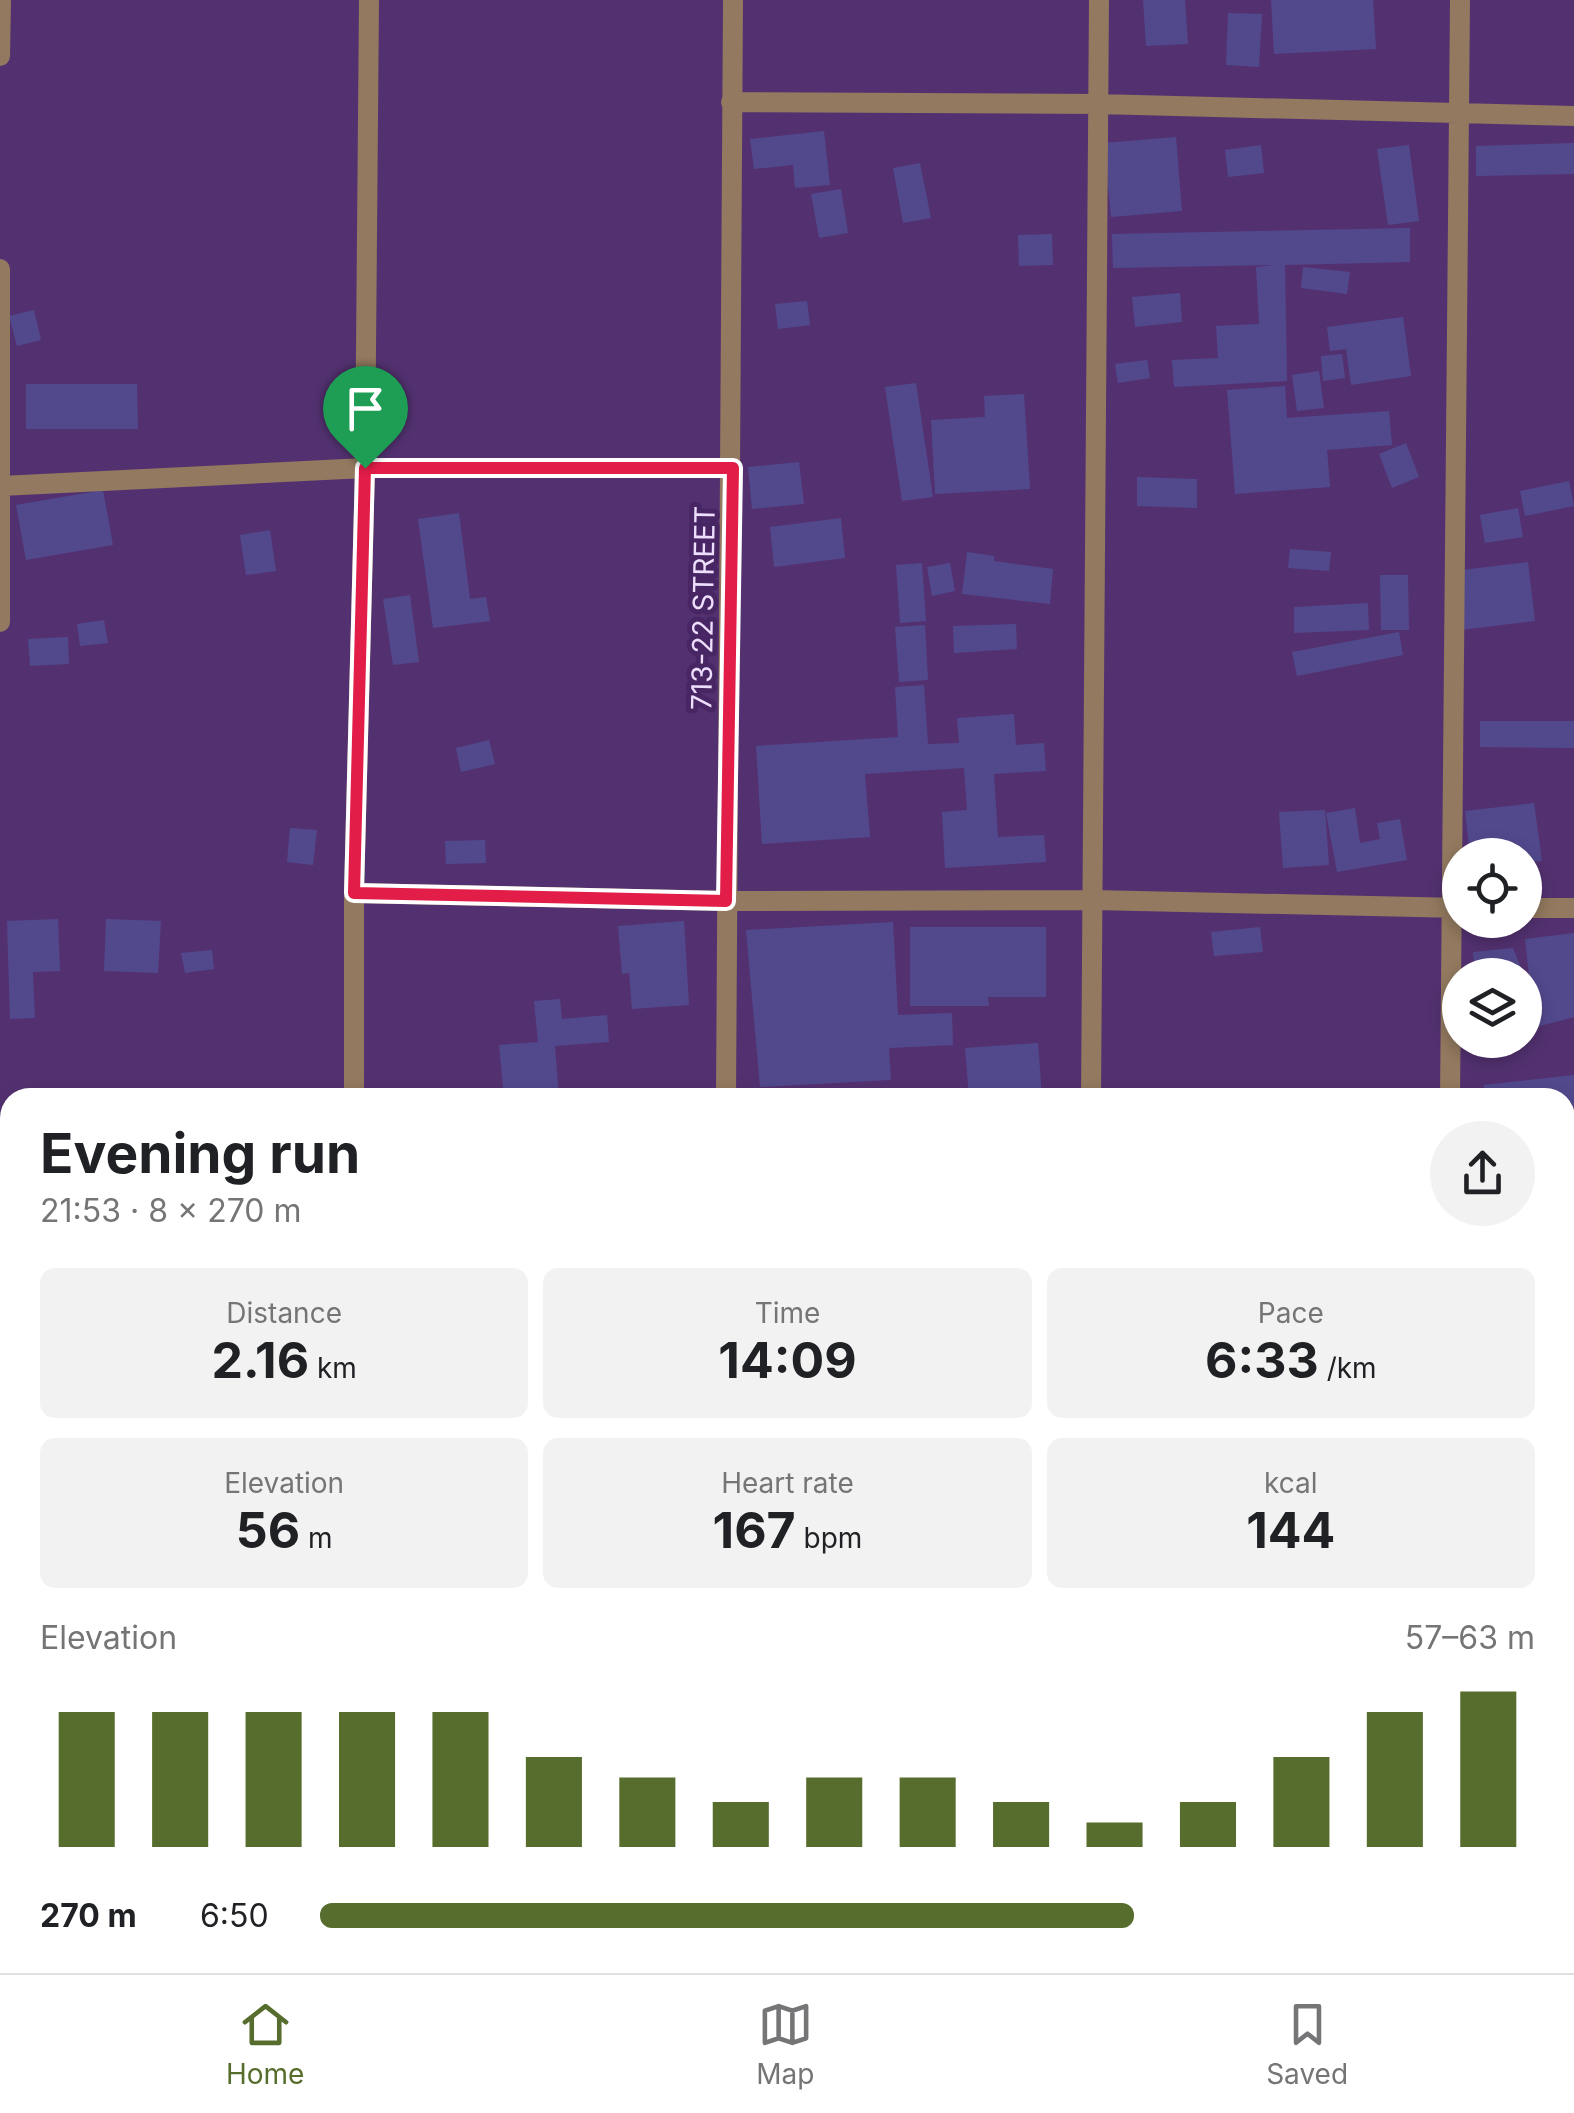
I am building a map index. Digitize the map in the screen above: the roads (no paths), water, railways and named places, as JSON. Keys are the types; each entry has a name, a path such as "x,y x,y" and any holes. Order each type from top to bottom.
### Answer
{"street":[{"path":"0,56 1,0"},
{"path":"354,1088 369,0"},
{"name":"713-22 STREET","path":"726,1088 734,0"},
{"path":"1090,1088 1099,0"},
{"path":"1456,838 1460,0"},
{"path":"731,102 1098,104 1574,116"},
{"path":"0,269 0,622"},
{"path":"1,486 365,468 733,468"},
{"path":"354,893 1442,908"},
{"path":"1542,908 1574,908"},
{"path":"1450,1088 1455,938"}]}
